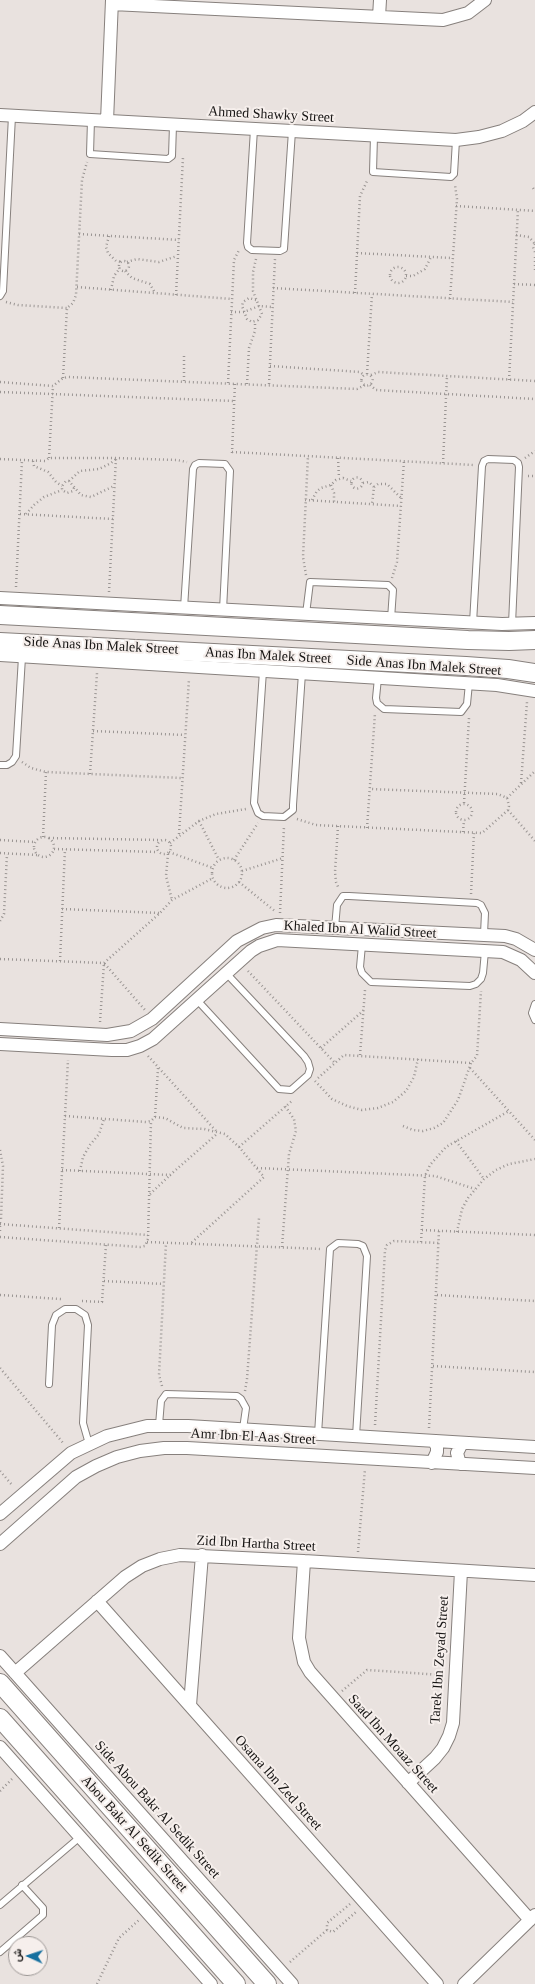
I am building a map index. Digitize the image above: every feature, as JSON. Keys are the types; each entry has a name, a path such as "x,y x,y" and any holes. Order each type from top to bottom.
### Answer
{"street":[{"path":"379,17 380,0"},
{"path":"107,121 112,2 230,5 379,17 449,19 468,13 485,0"},
{"name":"Ahmed Shawky Street","path":"0,116 456,140 479,137 502,131 523,121 535,112"},
{"path":"0,598 473,623 535,623"},
{"name":"Anas Ibn Malek Street","path":"0,615 468,640 535,640"},
{"name":"Anas Ibn Malek Street","path":"0,642 508,669 533,684"},
{"name":"Side Anas Ibn Malek Street","path":"0,655 469,684 533,684"},
{"name":"Khaled Ibn Al Walid Street","path":"0,1029 99,1035 120,1034 131,1031 152,1019 238,941 262,928 276,925 484,934 516,939 535,950"},
{"path":"404,947 405,931"},
{"name":"Khaled Ibn Al Walid Street","path":"0,1044 112,1050 127,1050 140,1046 153,1039 226,973 259,946 277,940 485,951 512,955 521,960 535,973"},
{"path":"216,961 226,973"},
{"name":"Amr Ibn El Aas Street","path":"0,1514 71,1453 89,1444 127,1430 160,1425 535,1447"},
{"path":"431,1441 437,1452 432,1463"},
{"path":"460,1464 457,1453 462,1443"},
{"name":"Amr Ibn El Aas Street","path":"0,1544 76,1477 117,1457 140,1451 164,1448 187,1448 535,1468"},
{"name":"Zid Ibn Hartha Street","path":"15,1673 126,1577 142,1566 160,1559 180,1555 358,1564 535,1576"},
{"path":"190,1706 202,1555"},
{"name":"Saad Ibn Moaaz Street","path":"304,1561 299,1626 300,1650 310,1672 333,1700 408,1783 532,1917"},
{"name":"Tarek Ibn Zeyad Street","path":"408,1783 435,1758 449,1736 452,1723 461,1571"},
{"name":"Osama Ibn Zed Street","path":"97,1601 437,1984"},
{"name":"Side Abou Bakr Al Sedik Street","path":"0,1656 292,1984"},
{"name":"Abou Bakr Al Sedik Street","path":"0,1683 268,1984"},
{"name":"Abou Bakr Al Sedik Street","path":"0,1718 236,1984"},
{"path":"0,1747 211,1984"},
{"path":"464,1984 532,1917"}],"lane":[{"path":"1,296 3,291 12,116"},
{"path":"91,120 90,154 168,159 172,156 173,125"},
{"path":"254,129 247,243 248,247 252,250 275,251 284,249 292,131"},
{"path":"374,136 373,172 453,176 456,140"},
{"path":"473,623 482,466 484,461 514,460 520,467 512,624"},
{"path":"184,608 193,469 195,465 199,463 224,464 230,471 223,610"},
{"path":"306,614 310,582 388,585 393,590 391,619"},
{"path":"0,765 7,765 12,762 16,756 22,657"},
{"path":"263,671 255,808 263,816 287,816 294,805 302,673"},
{"path":"378,678 376,698 377,703 384,709 456,714 462,712 467,704 469,684"},
{"path":"336,928 337,905 343,896 477,903 484,909 485,913 484,934"},
{"path":"362,944 360,967 366,978 371,982 470,986 476,984 481,979 484,972 485,951"},
{"path":"197,1000 279,1089 291,1090 308,1076 310,1069 304,1056 226,973"},
{"path":"535,1004 532,1013 535,1020"},
{"path":"318,1434 330,1249 338,1243 358,1244 363,1246 367,1256 356,1436"},
{"path":"49,1384 52,1325 56,1315 60,1312 65,1309 76,1308 85,1315 88,1325 83,1424 89,1444"},
{"path":"160,1425 161,1402 166,1394 237,1396 241,1399 246,1408 243,1430"},
{"path":"0,1904 80,1837"},
{"path":"0,1952 43,1915 43,1908 22,1885"}],"path":[{"path":"1,296 5,301 11,304 67,308 73,303 77,287 82,180 90,154"},
{"path":"176,295 183,156"},
{"path":"355,293 360,196 367,179 373,172"},
{"path":"450,299 456,206 456,191 453,176"},
{"path":"456,206 535,211"},
{"path":"509,380 518,209"},
{"path":"80,234 179,240"},
{"path":"516,235 525,235 535,244 533,248 535,252"},
{"path":"109,236 106,247 108,253 116,261 127,262 137,259 159,262 178,256"},
{"path":"228,383 234,260 241,247 247,243"},
{"path":"268,384 275,251"},
{"path":"357,253 452,258"},
{"path":"406,276 413,276 425,269 431,257"},
{"path":"535,257 535,273"},
{"path":"111,290 114,276 120,268 121,262"},
{"path":"125,271 129,267 127,262"},
{"path":"255,322 261,318 262,314 256,300 252,281 256,262"},
{"path":"395,267 399,267 406,272 406,276 401,283 397,283 393,282 390,274 395,267"},
{"path":"120,268 132,278 150,284 155,293"},
{"path":"514,284 535,285"},
{"path":"77,287 232,299"},
{"path":"273,288 513,302"},
{"path":"365,385 361,379 366,374 372,294"},
{"path":"255,322 248,319 242,309 243,302 249,298 256,300"},
{"path":"231,312 244,312 259,306 272,307"},
{"path":"63,378 67,308"},
{"path":"247,384 248,348 255,331 255,322"},
{"path":"184,355 184,381"},
{"path":"270,366 360,372 371,375 378,372 535,381"},
{"path":"370,385 373,379 371,375"},
{"path":"443,463 446,376"},
{"path":"0,382 53,386 63,378 268,384 357,389 365,385 370,385 376,390 535,399"},
{"path":"228,467 232,452 235,383"},
{"path":"49,458 53,386"},
{"path":"0,392 234,401"},
{"path":"232,452 482,466"},
{"path":"308,456 303,557 305,574 310,582"},
{"path":"0,459 45,461 49,458 116,458 178,460 195,465"},
{"path":"62,490 62,486 66,481 69,481 80,470 99,469 111,463 116,458"},
{"path":"108,604 116,458"},
{"path":"338,458 339,478"},
{"path":"15,599 22,460"},
{"path":"33,461 34,466 48,472 56,482 62,486"},
{"path":"388,585 397,562 404,461"},
{"path":"351,481 356,477 359,477 362,482"},
{"path":"339,478 351,481"},
{"path":"312,500 321,488 331,485 339,478"},
{"path":"69,481 72,482 74,488 81,495 91,497 114,486"},
{"path":"351,481 354,488 360,487 362,482"},
{"path":"362,482 369,482 374,486"},
{"path":"374,486 378,484 387,484 391,486 401,499"},
{"path":"331,485 334,493 334,502"},
{"path":"372,504 374,486"},
{"path":"62,490 70,493 74,488"},
{"path":"26,514 44,497 62,490"},
{"path":"305,500 401,506"},
{"path":"20,514 113,519"},
{"path":"90,774 98,661"},
{"path":"179,834 190,666"},
{"path":"521,783 533,684"},
{"path":"367,828 376,698"},
{"path":"464,803 469,719 467,704"},
{"path":"93,731 185,735"},
{"path":"16,756 32,768 46,772 182,778"},
{"path":"507,798 535,771"},
{"path":"43,837 46,772"},
{"path":"370,789 498,794 507,798"},
{"path":"239,882 280,915 287,816 307,823 338,826 482,833 508,810 509,806 507,798"},
{"path":"464,803 470,806 472,812 470,818 464,820 458,818 455,812 458,806 464,803"},
{"path":"170,843 179,834 199,821 216,814 255,808"},
{"path":"508,810 535,841"},
{"path":"234,860 263,816"},
{"path":"463,832 464,820"},
{"path":"199,821 219,860"},
{"path":"338,826 336,882 343,896"},
{"path":"471,902 474,833"},
{"path":"0,840 36,842 43,837 166,840 170,843"},
{"path":"36,842 34,851 42,858 48,857 52,854 54,849 52,841 49,838"},
{"path":"158,852 156,848 160,840"},
{"path":"170,843 171,848 168,853 166,876 172,900"},
{"path":"54,849 158,852 160,854 168,853 213,868"},
{"path":"60,961 65,849"},
{"path":"0,853 38,855"},
{"path":"0,921 4,914 7,854"},
{"path":"224,858 234,860 239,864 242,871 239,882 234,886 228,888 216,883 213,878 213,868 219,860 224,858"},
{"path":"242,871 283,858"},
{"path":"99,1035 104,963 160,913 172,900 213,878"},
{"path":"62,909 160,913"},
{"path":"0,959 104,963 152,1019"},
{"path":"239,962 335,1063"},
{"path":"360,1055 366,978"},
{"path":"403,1126 413,1130 424,1131 434,1128 443,1123 458,1100 471,1063 477,1056 481,979"},
{"path":"321,1048 364,1010"},
{"path":"140,1046 158,1068 218,1133"},
{"path":"58,1228 68,1048"},
{"path":"309,1086 344,1054 471,1063"},
{"path":"315,1080 332,1099 347,1106 362,1110 378,1108 393,1102 406,1091 414,1077 418,1059"},
{"path":"147,1242 152,1121 155,1117 158,1068"},
{"path":"470,1068 535,1140"},
{"path":"239,1147 297,1096"},
{"path":"282,1247 290,1148 296,1131 294,1119 285,1106"},
{"path":"421,1242 425,1176 437,1156 456,1141 509,1111"},
{"path":"65,1116 146,1122 152,1121"},
{"path":"155,1117 165,1118 183,1128 204,1129 226,1134 264,1177 190,1244"},
{"path":"80,1171 83,1157 99,1134 104,1119"},
{"path":"149,1195 218,1133"},
{"path":"456,1141 484,1179"},
{"path":"0,1150 3,1166 0,1231"},
{"path":"457,1232 462,1209 475,1189 484,1179 496,1170 509,1164 535,1159"},
{"path":"257,1168 435,1176 475,1189"},
{"path":"62,1170 170,1175"},
{"path":"241,1399 247,1380 258,1218"},
{"path":"0,1224 148,1235"},
{"path":"422,1230 535,1234"},
{"path":"431,1441 439,1231"},
{"path":"0,1237 140,1247 147,1242 330,1249"},
{"path":"374,1438 385,1250 387,1245 394,1241 439,1243"},
{"path":"166,1243 159,1375 161,1384 166,1394"},
{"path":"79,1301 102,1302 106,1244"},
{"path":"104,1281 164,1284"},
{"path":"0,1295 63,1300"},
{"path":"437,1296 535,1301"},
{"path":"433,1366 535,1372"},
{"path":"0,1368 71,1453"},
{"path":"358,1564 366,1459"},
{"path":"0,1471 22,1496"},
{"path":"333,1700 367,1670 455,1676"},
{"path":"0,1791 21,1771"},
{"path":"280,1971 327,1930 327,1923 362,1900"},
{"path":"327,1930 333,1932 362,1900"},
{"path":"97,1984 119,1938 147,1913"}]}
